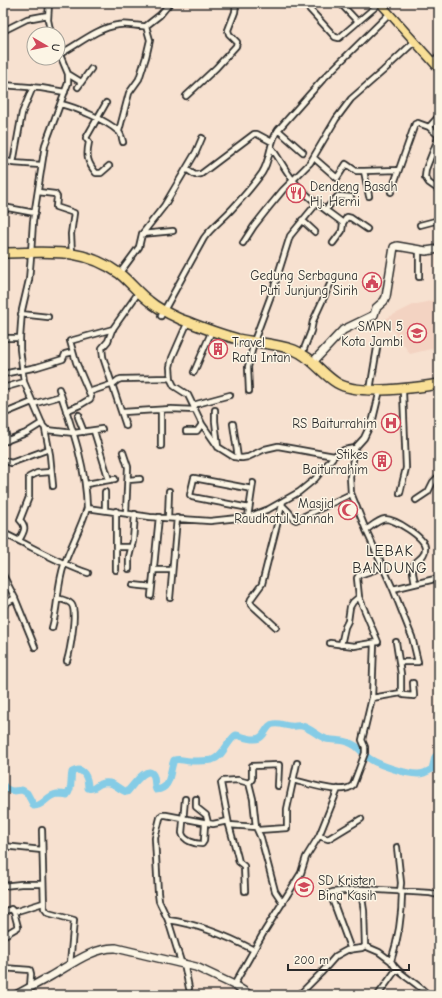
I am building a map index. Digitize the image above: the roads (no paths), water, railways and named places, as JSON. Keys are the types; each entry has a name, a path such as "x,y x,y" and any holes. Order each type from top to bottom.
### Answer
{"highway":[{"path":"3,253 71,258 94,264 116,277 136,296 162,313 186,326 238,344 286,347 302,354 331,378 343,386 351,389 370,390 439,384"},
{"path":"3,257 72,254 96,260 119,274 162,313 224,335 300,358 311,366 327,382 338,389 354,393 380,394 439,388"}],"main road":[{"path":"380,3 439,70"},
{"path":"386,3 438,59"}],"street":[{"path":"49,3 48,15 50,26"},
{"path":"66,48 113,26 127,24 146,26 160,15 170,3"},
{"path":"186,96 216,68 236,46 236,41 229,34 228,30 235,12 236,3"},
{"path":"304,3 336,38 342,37 380,3"},
{"path":"340,3 358,22"},
{"path":"162,313 204,238 245,195 263,171 269,158 274,135 324,78 389,14"},
{"path":"3,31 27,19 48,15"},
{"path":"123,142 119,131 129,93 139,79 150,40 146,26"},
{"path":"243,243 251,230 283,190 314,158 348,102 414,42"},
{"path":"53,486 45,429 24,382 20,338 21,314 29,280 41,165 45,145 66,92 68,74 65,66"},
{"path":"68,74 79,85 91,68"},
{"path":"3,85 33,87 66,92"},
{"path":"13,163 22,113 33,87"},
{"path":"106,103 86,137 89,142 87,156 93,170 96,173 101,173 109,166"},
{"path":"61,104 78,109 119,131"},
{"path":"429,127 439,116"},
{"path":"391,192 416,123 418,122 429,127 439,136 426,169 425,177 429,183 439,190"},
{"path":"278,130 303,152"},
{"path":"186,169 195,175 201,174 254,134 257,134 271,145 293,180 317,203 343,223"},
{"path":"119,274 139,246 142,234 164,206 196,152 202,138"},
{"path":"314,158 337,178 346,164 356,170 364,171 398,170"},
{"path":"3,160 13,163 41,165"},
{"path":"364,171 369,196"},
{"path":"38,192 55,194 57,197 56,207 74,213 71,234 72,254"},
{"path":"326,210 336,197 351,197"},
{"path":"249,391 248,367 254,344 274,290 290,236 317,203"},
{"path":"3,207 35,212"},
{"path":"334,243 342,231 345,218 348,216 367,229"},
{"path":"302,220 315,232"},
{"path":"420,225 439,220"},
{"path":"142,234 173,231"},
{"path":"313,362 343,330 374,315 376,308 384,301 394,247 397,246 419,250 439,249"},
{"path":"419,250 419,277"},
{"path":"302,354 311,331 313,321 332,280"},
{"path":"126,426 102,347 108,341 113,329 136,296"},
{"path":"21,314 48,317"},
{"path":"186,326 172,358 170,367 171,378 174,386 188,395 202,424 218,447 238,458 248,457 265,449 278,446 334,456"},
{"path":"66,411 90,399 91,397 76,362 70,342 72,340 113,329"},
{"path":"194,372 210,335"},
{"path":"3,338 20,338"},
{"path":"370,390 377,348"},
{"path":"3,374 57,361 63,359 65,354 73,352"},
{"path":"89,392 113,384 121,379 171,378"},
{"path":"3,388 24,382"},
{"path":"52,628 60,579 64,565 81,527 87,508 86,484 80,456 59,389"},
{"path":"400,493 406,468 403,392"},
{"path":"380,394 373,420 364,438 355,448 350,477 351,494 393,589 412,637 418,662 399,662"},
{"path":"122,410 161,410 194,407 230,395"},
{"path":"3,414 33,403 62,396"},
{"path":"161,410 161,446"},
{"path":"215,410 218,447"},
{"path":"79,415 78,417 84,432"},
{"path":"3,419 5,442 26,433 42,423"},
{"path":"186,432 197,430 202,424"},
{"path":"233,424 238,458"},
{"path":"45,429 50,431 74,433 102,429"},
{"path":"94,431 109,480"},
{"path":"87,508 150,517 210,521 248,517 282,503 299,492 314,479 334,456 344,450 355,448"},
{"path":"3,460 11,463 49,449"},
{"path":"123,452 128,467 126,513"},
{"path":"19,541 25,527 20,520 29,497 29,477 37,473 51,472"},
{"path":"416,500 428,492 433,482 439,476"},
{"path":"249,508 192,497 190,495 194,478 252,489"},
{"path":"86,484 116,479"},
{"path":"128,480 140,479"},
{"path":"248,517 253,483"},
{"path":"168,518 169,491"},
{"path":"105,492 105,510"},
{"path":"282,503 295,520 351,494"},
{"path":"276,627 250,602 262,584 282,503"},
{"path":"116,511 116,570"},
{"path":"129,569 129,557 132,547 135,514"},
{"path":"151,596 159,517"},
{"path":"170,598 177,518"},
{"path":"366,530 382,520 390,520 400,524 424,542 426,548 423,556 414,564 413,568 415,582"},
{"path":"3,533 64,565 88,573"},
{"path":"117,547 132,547"},
{"path":"330,643 354,646 378,642 359,597 358,577 383,567"},
{"path":"154,570 172,570"},
{"path":"3,576 15,598 35,647"},
{"path":"393,589 415,582 423,582 439,578"},
{"path":"133,585 152,587"},
{"path":"341,645 348,621 350,607 359,597"},
{"path":"3,605 15,598"},
{"path":"58,598 70,602 74,614 68,661"},
{"path":"396,642 401,674 401,693"},
{"path":"293,780 317,787 338,789 351,788 365,753 365,747 362,740 372,698 374,643"},
{"path":"372,698 401,693 403,695 414,696 413,684"},
{"path":"189,988 168,920 161,907 158,893 155,838 160,818 162,815 166,815 206,823 228,823 257,829 287,828 287,810 297,763"},
{"path":"278,786 280,766 252,766 252,779 249,782 257,829 261,838 275,891 283,903"},
{"path":"245,891 244,866 239,860 228,823 222,782 238,780 249,782"},
{"path":"234,985 264,932 301,873 306,857 319,836 338,789"},
{"path":"185,799 182,833 183,837 193,843 201,845 204,841 206,815 196,807 196,799"},
{"path":"319,836 328,839 361,819"},
{"path":"42,830 44,908 48,913 74,920 70,964"},
{"path":"3,846 42,850"},
{"path":"391,961 396,941 402,902 397,847"},
{"path":"3,886 43,884"},
{"path":"363,889 365,946"},
{"path":"351,950 330,894 333,892 371,889 430,893 439,895"},
{"path":"3,912 11,909 14,912 43,903"},
{"path":"3,936 18,928 14,912"},
{"path":"168,920 186,923 222,935 254,950"},
{"path":"299,995 336,956 365,946 379,952 391,961 396,970 415,982 428,995"},
{"path":"16,995 70,964 108,947 182,963 204,970 250,995"},
{"path":"3,968 30,970 30,987"},
{"path":"378,995 396,970"},
{"path":"436,995 439,992"}],"waterway":[{"path":"3,785 5,788 10,790 22,790 27,793 34,806 37,806 51,796 57,794 67,795 71,787 72,772 76,770 80,770 84,774 88,788 90,789 103,783 111,783 127,792 140,777 148,772 152,773 154,777 156,790 161,789 165,786 169,779 174,760 212,760 220,755 236,735 249,739 258,739 263,735 269,726 276,724 303,726 326,739 347,742 356,746 366,756 376,762 390,768 413,774 422,774 432,769 435,757 439,753"}],"place":[{"name":"Dendeng Basah Hj. Herni","path":"296,193"},
{"name":"Gedung Serbaguna Puti Junjung Sirih","path":"372,282"},
{"name":"SMPN 5 Kota Jambi","path":"417,333"},
{"name":"Travel Ratu Intan","path":"218,349"},
{"name":"RS Baiturrahim","path":"391,423"},
{"name":"Stikes Baiturrahim","path":"382,461"},
{"name":"Masjid Raudhatul Jannah","path":"348,510"},
{"name":"SD Kristen Bina Kasih","path":"304,887"}],"district":[{"name":"LEBAK BANDUNG","path":"390,560"}]}
